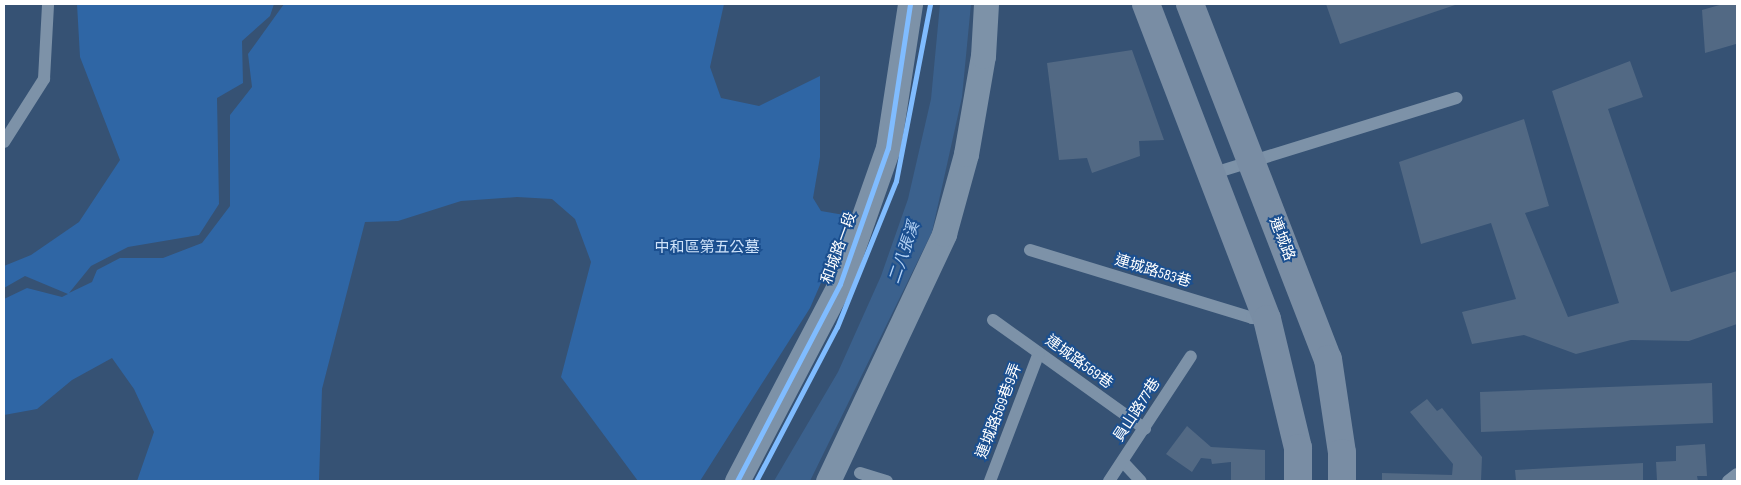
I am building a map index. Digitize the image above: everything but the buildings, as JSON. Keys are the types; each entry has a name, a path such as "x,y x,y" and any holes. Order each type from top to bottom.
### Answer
{"main road":[{"path":"1146,4 1267,319 1298,448 1298,481"},
{"name":"連城路","path":"1190,4 1328,359 1342,481"}],"street":[{"name":"和城路一段","path":"737,481 840,284 888,148 910,4"},
{"path":"828,481 944,234 968,145 983,56 986,4"}],"lane":[{"path":"4,142 44,79 48,4"},
{"path":"1211,174 1457,98"},
{"name":"連城路583巷","path":"1030,250 1267,319"},
{"name":"連城路569巷","path":"993,320 1146,429"},
{"name":"連城路569巷9弄","path":"990,481 1039,353"},
{"name":"員山路77巷","path":"1110,481 1146,429 1191,356"},
{"path":"1123,462 1141,481"},
{"path":"860,473 887,481"},
{"path":"1728,481 1737,474"}],"green space":[{"name":"中和區第五公墓","path":"77,4 274,4 270,16 242,41 243,83 217,98 219,204 199,235 128,247 91,266 69,293 92,282 97,270 120,258 163,258 202,243 230,206 230,115 252,87 248,54 284,4 724,4 710,67 721,98 759,106 820,76 820,157 813,198 821,211 850,216 810,308 700,481 638,481 561,377 591,262 575,219 552,199 517,197 461,201 398,221 365,222 322,389 319,481 137,481 154,432 134,389 112,358 72,380 37,409 4,415 4,299 27,288 62,297 68,294 25,276 4,288 4,266 31,255 79,222 120,160 80,57"}],"water":[{"name":"二八張溪","path":"940,4 971,4 962,97 932,232 810,481 774,481 838,372 881,276 908,199 931,99"}],"cycle path":[{"path":"737,481 840,284 888,148 910,4"},
{"path":"756,481 837,327 896,181 930,4"}]}
